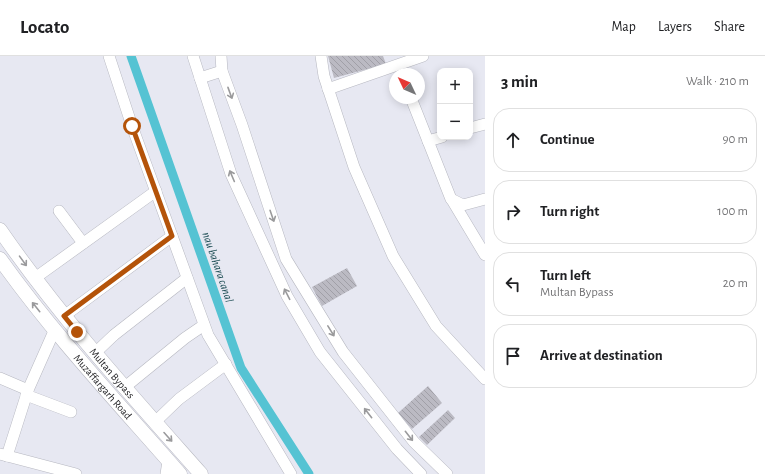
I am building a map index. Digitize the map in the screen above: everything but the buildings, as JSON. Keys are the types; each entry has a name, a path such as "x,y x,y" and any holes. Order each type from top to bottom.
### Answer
{"main road":[{"name":"Multan Bypass","path":"0,230 77,332 201,474"},
{"name":"Muzaffargarh Road","path":"0,259 18,285 167,467 180,474"},
{"path":"64,341 77,332"}],"street":[{"path":"109,56 132,126 208,335 291,474"},
{"path":"193,56 231,174 287,296 320,352 397,449 421,474"},
{"path":"221,56 222,70 242,125 286,259 344,352 414,442 447,474"},
{"path":"321,56 324,76 354,167 393,256 436,326 485,379"},
{"path":"328,89 423,56"},
{"path":"200,78 222,70"},
{"path":"413,104 451,199 485,255"},
{"path":"473,127 485,124"},
{"path":"428,141 437,138"},
{"path":"35,278 156,191"},
{"path":"451,199 463,205 485,199"},
{"path":"59,211 83,243"},
{"path":"64,316 172,236"},
{"path":"95,353 114,335 187,278"},
{"path":"125,387 185,338 204,325"},
{"path":"55,329 27,393 3,455 76,474"},
{"path":"155,422 179,399 226,364"},
{"path":"0,378 27,393 71,412"}],"waterway":[{"name":"nau bahara canal","path":"131,56 241,368 309,474"}],"route":[{"path":"77,332 64,316 172,236 132,126"}]}
